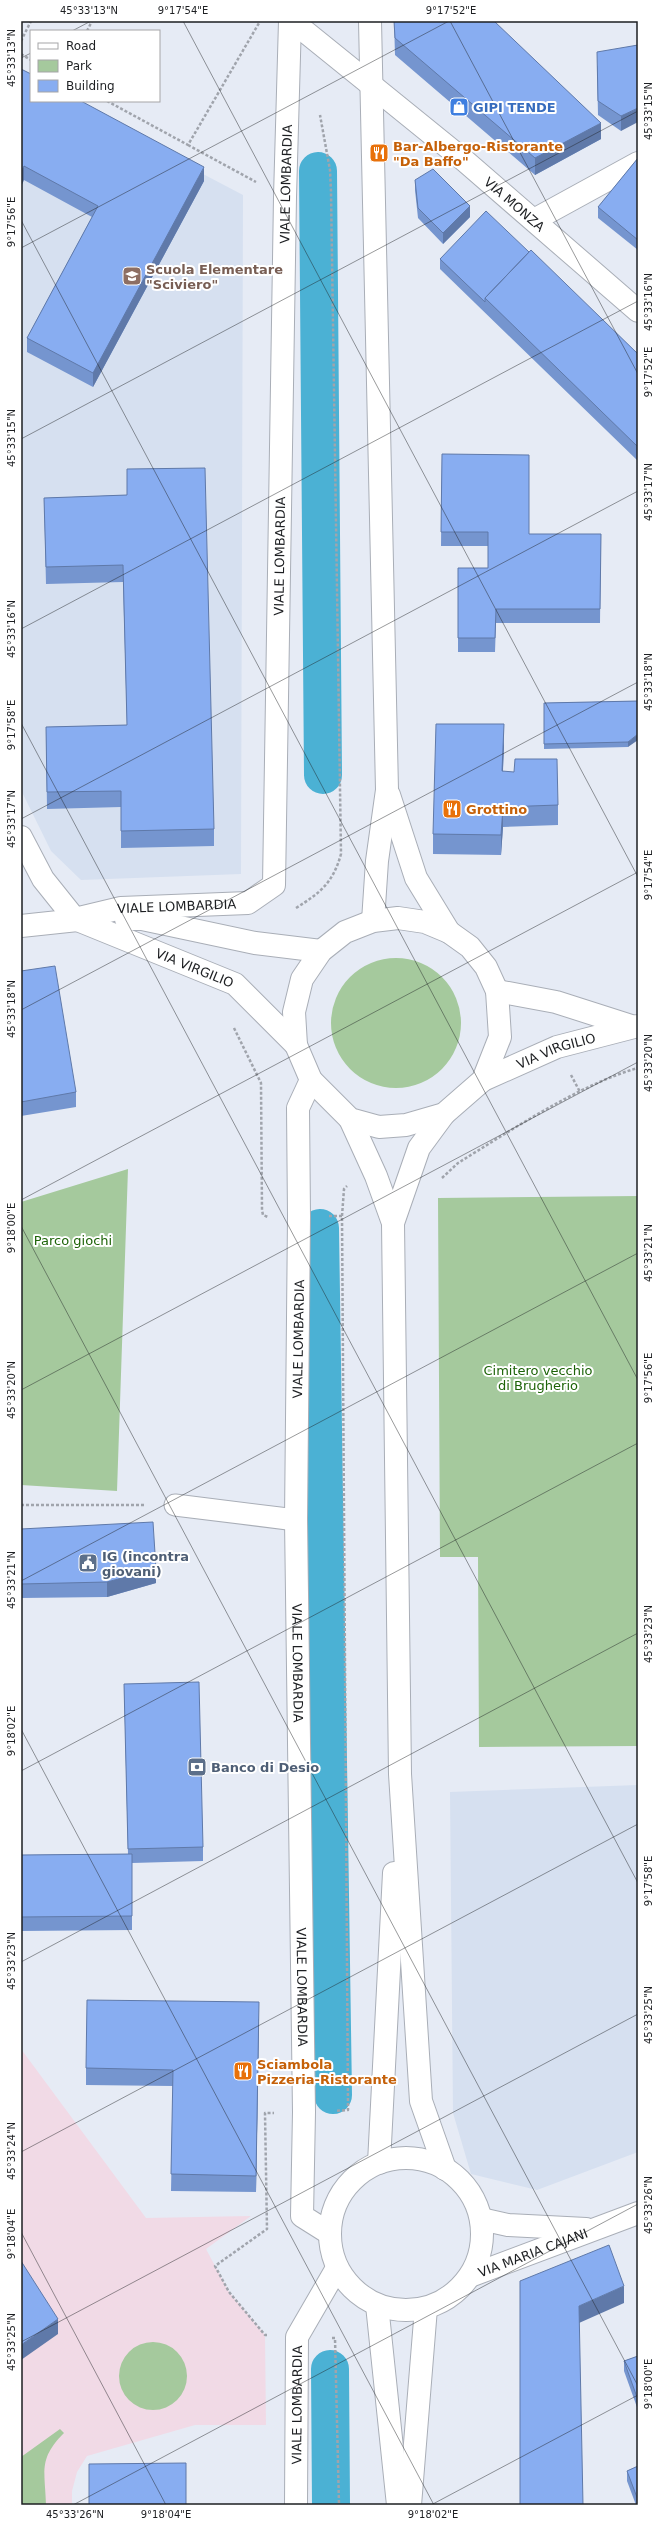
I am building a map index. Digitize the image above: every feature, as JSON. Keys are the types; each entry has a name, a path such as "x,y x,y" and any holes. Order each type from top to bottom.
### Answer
{"street":[{"name":"VIA MONZA","path":"291,21 370,84 534,220 638,311"},
{"name":"VIALE LOMBARDIA","path":"75,919 121,908 248,903 274,885 285,197 291,21"},
{"path":"370,21 370,84 387,790 377,861 373,921"},
{"path":"534,220 638,163"},
{"path":"387,790 416,878 449,932"},
{"path":"21,838 43,879 75,919"},
{"name":"VIA VIRGILIO","path":"21,926 75,919 142,919 255,943 321,952"},
{"name":"VIA VIRGILIO","path":"75,919 235,984 296,1045"},
{"path":"393,1223 419,1148 444,1114 484,1080 500,1036 497,990 486,967 470,947 449,932 425,922 405,919 373,921 345,932 321,952 302,979 294,1012 296,1045 311,1080 350,1119 376,1176 393,1223 400,1774 420,2101 445,2169"},
{"name":"VIA VIRGILIO","path":"497,990 556,1002 635,1026"},
{"name":"VIA VIRGILIO","path":"484,1080 557,1047 635,1026"},
{"name":"VIALE LOMBARDIA","path":"311,1080 298,1108 296,1520 304,2112 302,2216 330,2233"},
{"path":"350,1119 380,1127 406,1125 444,1114"},
{"path":"379,2162 400,1774"},
{"path":"413,2158 445,2169 468,2190 481,2219 482,2239 478,2258 470,2276 451,2296 426,2308 402,2311 377,2305 352,2289 337,2268 330,2233 333,2211 343,2190 359,2174 379,2162 413,2158"},
{"name":"VIA MARIA CAJANI","path":"470,2276 638,2213"},
{"name":"VIA MARIA CAJANI","path":"481,2219 508,2225 595,2229"},
{"name":"VIALE LOMBARDIA","path":"296,2505 297,2337 337,2268"},
{"path":"377,2305 398,2505"},
{"path":"410,2505 426,2308"}],"lane":[{"path":"176,1505 296,1520"}],"path":[{"path":"21,41 31,21"},
{"path":"88,30 92,21"},
{"path":"188,145 260,21"},
{"path":"21,54 30,59"},
{"path":"109,102 285,197"},
{"path":"410,1176 437,1187 442,1178 458,1163 476,1152 580,1092 623,1072 638,1068"},
{"path":"342,1216 344,1189 376,1176"},
{"path":"21,1504 176,1505"}],"shaded area":[{"path":"21,78 30,102 66,102 243,195 241,874 81,880 51,851 21,790"},
{"path":"638,1785 638,2152 537,2190 471,2174 453,2113 450,1792"},
{"path":"21,2049 146,2218 251,2216 206,2249 229,2292 265,2335 266,2425 195,2425 87,2456 77,2472 72,2491 72,2505 21,2505"}],"green space":[{"path":"402,958 427,965 442,977 454,992 460,1010 460,1036 454,1054 442,1069 427,1081 409,1087 390,1088 365,1081 350,1069 338,1054 332,1036 331,1017 338,992 350,977 365,965 383,959"},
{"name":"Parco giochi","path":"128,1169 117,1491 21,1485 21,1202"},
{"name":"Cimitero vecchio di Brugherio","path":"638,1196 638,1746 479,1747 478,1557 440,1557 438,1198"},
{"path":"146,2342 160,2342 172,2347 182,2357 187,2369 187,2383 182,2395 172,2405 160,2410 146,2410 134,2405 124,2395 119,2383 119,2369 124,2357 134,2347"},
{"path":"60,2429 64,2433 50,2450 45,2466 44,2474 46,2505 22,2505 21,2457"}],"building":[{"path":"394,21 494,21 601,123 535,158 395,38"},
{"path":"638,45 638,108 621,116 598,101 597,52"},
{"path":"21,69 30,74 30,102 83,102 204,167 93,373 27,338 98,206 24,166 21,172"},
{"path":"638,158 638,240 598,207"},
{"path":"433,169 470,206 443,233 418,208 415,180"},
{"path":"486,211 529,252 485,298 485,302 440,259"},
{"path":"531,250 638,354 638,447 485,298"},
{"path":"442,454 529,455 529,534 601,534 600,609 496,609 495,638 458,638 458,568 488,568 488,532 441,532"},
{"path":"205,468 214,829 121,831 121,791 47,792 46,727 127,725 123,565 46,567 44,498 127,495 127,469"},
{"path":"638,701 638,734 628,742 544,744 544,703"},
{"path":"436,724 504,724 502,771 514,772 515,759 557,759 558,805 503,807 501,835 433,834"},
{"path":"55,966 76,1092 21,1102 21,971"},
{"name":"IG (incontra giovani)","path":"153,1522 156,1569 107,1582 21,1584 21,1529"},
{"path":"199,1682 203,1847 128,1849 124,1684"},
{"path":"132,1854 132,1916 21,1917 21,1855"},
{"path":"87,2000 259,2002 256,2176 171,2174 173,2070 86,2068"},
{"path":"609,2245 624,2286 579,2306 583,2505 520,2505 520,2281"},
{"path":"21,2261 58,2319 21,2345"},
{"path":"638,2356 638,2400 624,2361"},
{"path":"186,2463 186,2505 89,2505 89,2464"},
{"path":"638,2466 638,2500 627,2471"}],"waterway":[{"path":"318,171 323,775"},
{"path":"320,1228 333,2095"},
{"path":"330,2369 331,2505"}],"place":[{"name":"GIPI TENDE","path":"459,107"},
{"name":"Bar-Albergo-Ristorante \"Da Baffo\"","path":"379,153"},
{"name":"Scuola Elementare \"Sciviero\"","path":"132,276"},
{"name":"Grottino","path":"452,809"},
{"name":"IG (incontra giovani)","path":"88,1563"},
{"name":"Banco di Desio","path":"197,1767"},
{"name":"Sciambola Pizzeria-Ristorante","path":"243,2071"}]}
